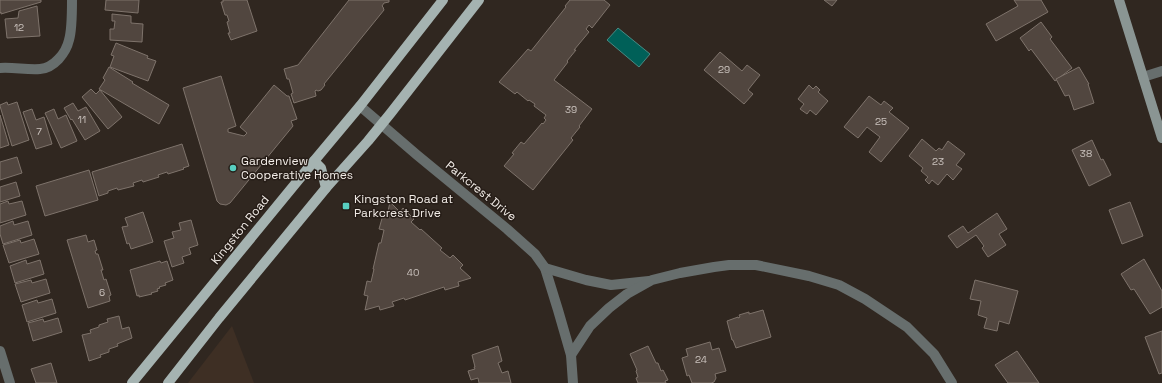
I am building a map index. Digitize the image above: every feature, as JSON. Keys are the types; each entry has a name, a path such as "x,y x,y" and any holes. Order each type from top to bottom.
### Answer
{"main road":[{"name":"Kingston Road","path":"132,383 360,106 444,0"},
{"path":"168,383 219,318 326,188 381,125 479,0"},
{"path":"314,161 321,168 326,188"}],"street":[{"path":"0,68 42,69 51,66 62,54 69,40 72,0"},
{"path":"1119,0 1162,138"},
{"path":"1143,77 1162,71"},
{"name":"Parkcrest Drive","path":"360,106 417,155 507,228 535,254 545,268 571,355 573,383"},
{"path":"545,268 586,280 611,285 652,280 714,266 729,265 756,265 809,276 839,285 865,298 907,326 934,354 952,383"},
{"path":"571,355 594,321 627,294 652,280"},
{"path":"0,351 10,383"}],"shaded area":[{"path":"232,326 254,383 188,383"}],"water":[{"path":"618,28 650,54 639,67 607,40"}],"building":[{"path":"0,0 41,0 41,2 1,14"},
{"path":"106,0 139,0 138,13 105,10"},
{"path":"223,0 247,0 257,31 231,40 228,33 230,33 227,22 229,21 227,15 225,15 221,2 223,2"},
{"path":"349,0 389,0 389,2 384,3 382,6 384,10 324,84 325,85 321,90 315,91 316,96 294,103 289,79 287,79 284,69 298,65"},
{"path":"570,0 604,0 610,5 592,28 589,25 586,29 589,32 574,50 576,50 554,80 592,109 571,138 573,140 533,190 504,166 514,154 512,153 521,142 524,144 542,123 543,124 546,120 544,118 546,115 534,106 535,104 529,100 528,101 517,92 515,94 499,82 528,49 531,51"},
{"path":"824,0 837,0 832,6"},
{"path":"1014,0 1041,0 1048,12 996,41 986,24 1018,6"},
{"path":"37,6 40,36 7,38 5,19 18,18 19,11"},
{"path":"112,14 131,16 131,23 143,24 142,42 110,40 110,29 114,29 115,21 112,21"},
{"path":"1041,22 1052,37 1050,39 1072,68 1055,81 1031,49 1029,51 1020,38"},
{"path":"116,43 148,56 147,58 156,61 148,81 110,67 114,56 111,55"},
{"path":"720,52 742,71 747,65 760,75 748,90 753,94 744,104 704,70"},
{"path":"109,67 133,82 132,83 169,105 159,124 99,89 105,80 103,78"},
{"path":"1079,67 1089,84 1094,103 1074,110 1069,95 1065,96 1056,79"},
{"name":"Gardenview Cooperative Homes","path":"221,76 236,126 228,129 228,132 244,136 247,133 240,127 274,85 289,96 297,119 291,121 293,126 230,203 226,205 220,204 217,201 183,88"},
{"path":"809,85 813,89 816,86 820,90 818,92 828,101 816,115 810,110 807,114 800,109 804,104 798,99"},
{"path":"91,89 96,94 100,90 122,117 108,129 82,97"},
{"path":"869,96 881,105 884,101 893,108 889,112 909,128 881,162 869,152 880,137 867,127 858,138 844,127"},
{"path":"7,102 8,105 17,102 29,140 12,146 0,106"},
{"path":"73,103 78,111 86,107 100,131 85,140 64,108"},
{"path":"32,109 36,120 44,117 52,144 36,149 23,112"},
{"path":"54,109 58,119 66,115 77,141 61,148 45,113"},
{"path":"0,115 9,145 0,148"},
{"path":"922,139 936,151 939,148 942,150 948,141 965,154 956,165 962,169 953,180 947,174 938,185 932,180 929,184 925,180 928,177 921,171 923,168 909,156"},
{"path":"1092,140 1101,160 1103,159 1111,175 1089,186 1072,150"},
{"path":"182,144 189,166 168,174 167,172 158,175 159,177 143,182 142,180 133,183 134,186 118,190 117,188 108,191 108,193 99,196 92,172"},
{"path":"17,157 22,173 0,180 0,162"},
{"path":"89,170 98,200 45,216 36,186"},
{"path":"16,182 20,196 0,202 0,187"},
{"path":"8,201 9,204 22,201 26,215 0,223 0,204"},
{"path":"390,202 400,212 403,208 414,219 411,222 442,248 440,250 450,258 453,255 463,265 460,268 471,278 458,282 459,286 445,290 444,287 405,300 404,298 392,302 394,306 380,310 379,306 365,310 368,296 364,295 367,281 371,282 379,243 381,243 384,230 379,229 383,215 387,216"},
{"path":"1130,202 1143,236 1122,244 1109,210"},
{"path":"143,212 153,242 131,249 129,243 127,244 122,227 128,226 125,218"},
{"path":"997,213 1007,229 999,234 1006,245 988,257 982,248 984,246 976,235 957,248 948,236 963,226 968,233"},
{"path":"191,220 198,245 189,248 191,254 182,257 184,263 172,267 164,241 174,238 172,232 181,230 179,223"},
{"path":"13,221 14,225 28,221 32,235 3,244 0,234 0,226"},
{"path":"86,235 88,242 94,240 97,250 95,251 96,254 98,254 103,270 101,270 104,280 106,279 111,295 109,296 110,301 88,308 67,240"},
{"path":"34,239 39,254 9,263 3,245 20,240 21,243"},
{"path":"1144,259 1162,291 1162,307 1150,314 1134,289 1131,290 1121,274"},
{"path":"26,260 27,264 40,260 44,274 15,283 10,266"},
{"path":"160,261 161,263 167,261 173,280 165,283 166,285 159,287 160,288 157,289 158,291 151,293 152,294 139,297 139,295 137,296 130,270"},
{"path":"46,279 50,293 21,302 15,284 31,280 32,283"},
{"path":"975,280 1018,291 1009,324 999,321 997,331 984,328 987,318 978,315 981,301 970,299"},
{"path":"52,299 56,313 27,322 22,305 37,300 38,303"},
{"path":"763,310 771,337 736,348 732,340 727,321 740,317 739,315"},
{"path":"119,316 122,329 129,327 132,338 117,344 118,346 109,349 109,352 100,355 101,357 89,361 82,335 91,333 90,330 108,322 107,319"},
{"path":"58,318 62,332 33,341 28,323 43,319 44,322"},
{"path":"1162,331 1162,373 1159,374 1145,337"},
{"path":"710,342 712,350 719,348 726,371 715,374 716,378 714,382 692,383 689,375 687,376 682,358 688,356 686,349"},
{"path":"498,346 502,361 498,363 502,373 508,371 511,383 479,383 478,378 471,380 468,371 475,369 472,355"},
{"path":"648,346 656,363 658,363 661,371 663,370 668,380 665,381 666,383 638,383 636,378 638,377 637,370 630,354"},
{"path":"1017,351 1039,383 1008,383 995,365"},
{"path":"51,363 57,383 36,383 31,369"}],"place":[{"name":"Gardenview Cooperative Homes","path":"233,168"},
{"name":"Kingston Road at Parkcrest Drive","path":"346,206"}]}
